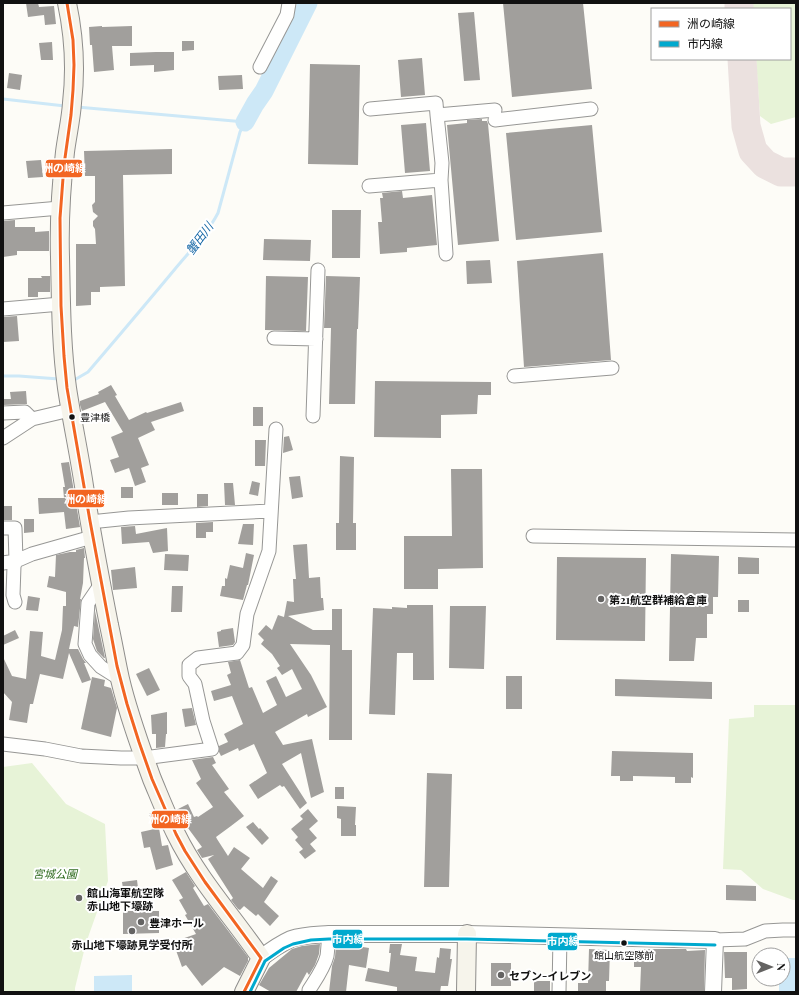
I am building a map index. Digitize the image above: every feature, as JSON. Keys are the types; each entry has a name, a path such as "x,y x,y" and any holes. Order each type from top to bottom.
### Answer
{"main road":[{"path":"67,3 73,46 74,67 73,96 65,153 60,208 61,304 66,381 91,530 120,679 144,758 176,836 223,908 261,958 244,992"},
{"path":"466,992 467,934"}],"street":[{"path":"260,66 287,15 289,3"},
{"path":"370,109 436,103 442,163 441,180 446,254"},
{"path":"437,115 495,115 591,109"},
{"path":"370,186 441,180"},
{"path":"3,212 60,208"},
{"path":"313,416 318,270"},
{"path":"3,309 61,304"},
{"path":"274,338 316,339"},
{"path":"514,376 612,368"},
{"path":"3,438 32,418 70,410"},
{"path":"3,413 25,412 32,418"},
{"path":"3,744 45,749 81,756 121,758 144,758 212,749 203,721 195,684 189,676 189,665 198,658 237,653 243,645 247,614 269,551 276,429"},
{"path":"9,562 91,530 129,518 271,511"},
{"path":"3,528 15,528 9,562"},
{"path":"533,536 796,540"},
{"path":"9,562 14,566 13,595 15,602"},
{"path":"101,584 88,603 85,644 90,655 101,667 120,679"},
{"path":"261,958 280,944 291,939 310,935 329,934 467,934 715,940 745,939 765,931 796,930"},
{"path":"309,990 325,963 329,934"},
{"path":"559,992 560,936"},
{"path":"714,992 715,940"}],"green space":[{"path":"752,3 796,3 796,117 771,124 760,116 756,60 791,60 791,8 752,8"},
{"path":"754,705 796,705 796,900 763,889 741,870 723,869 729,719 754,717"},
{"name":"宮城公園","path":"32,763 66,804 105,824 108,881 86,943 75,992 3,992 3,767"}],"water":[{"path":"791,958 796,958 796,992 779,992 779,987 791,987"},
{"path":"132,975 132,992 94,992 94,976"}],"building":[{"path":"26,3 38,3 39,7 54,6 56,24 45,25 44,15 28,17"},
{"path":"503,3 583,3 592,89 512,97"},
{"path":"474,12 480,80 464,81 458,13"},
{"path":"132,26 132,46 112,46 114,70 94,72 89,27"},
{"path":"182,41 194,41 194,50 182,51"},
{"path":"52,42 53,60 41,60 39,43"},
{"path":"174,52 174,70 154,72 154,65 130,66 130,53"},
{"path":"422,58 425,95 401,97 398,60"},
{"path":"310,64 360,65 358,165 308,164"},
{"path":"9,73 22,75 20,90 7,88"},
{"path":"242,75 243,89 219,90 218,76"},
{"path":"482,119 482,121 487,121 488,124 499,241 458,245 447,125 467,123 467,120"},
{"path":"426,123 430,171 405,173 401,125"},
{"path":"592,125 602,232 516,240 506,133"},
{"path":"172,149 172,174 123,175 125,286 100,287 100,292 91,292 91,305 76,306 76,244 96,244 93,221 98,216 93,212 92,205 95,202 95,176 85,176 84,151"},
{"path":"41,160 43,177 28,178 26,161"},
{"path":"402,191 403,198 432,195 437,245 407,248 407,252 380,254 378,222 382,222 380,198 383,198 382,193"},
{"path":"332,210 361,210 360,258 332,258"},
{"path":"15,220 15,227 35,227 35,232 49,231 49,251 17,251 17,255 3,257 3,221"},
{"path":"264,239 311,240 310,261 263,260"},
{"path":"603,253 611,360 524,367 517,261"},
{"path":"490,260 492,283 467,284 466,261"},
{"path":"41,276 50,276 50,292 38,292 38,297 28,297 28,278 42,278"},
{"path":"266,276 308,277 306,331 265,330"},
{"path":"326,276 360,277 355,404 329,404 331,328 324,328"},
{"path":"17,316 19,341 3,342 3,317"},
{"path":"375,381 491,382 491,395 478,395 477,414 441,415 441,438 374,437"},
{"path":"111,385 117,395 115,396 129,420 146,412 147,413 181,402 184,411 151,422 155,430 138,438 149,465 141,468 146,482 135,486 129,468 115,473 110,460 119,457 111,437 123,432 105,402 82,411 80,405 80,401 99,394 98,392"},
{"path":"26,391 27,404 3,405 3,399 11,399 10,392"},
{"path":"253,407 263,407 263,426 253,426"},
{"path":"289,436 293,450 283,453 284,437"},
{"path":"255,440 266,440 265,466 255,466"},
{"path":"340,456 354,457 353,523 356,523 356,550 336,550 336,523 339,523"},
{"path":"69,462 80,527 66,529 64,512 39,514 38,498 64,498 63,487 65,487 61,463"},
{"path":"451,469 482,469 483,568 438,569 438,589 404,589 404,536 452,536"},
{"path":"300,476 303,497 292,499 289,477"},
{"path":"252,481 260,483 258,496 249,494"},
{"path":"224,483 233,483 235,505 225,505"},
{"path":"121,487 133,487 133,498 121,498"},
{"path":"162,493 178,493 178,505 162,505"},
{"path":"197,494 208,494 208,506 197,507"},
{"path":"3,506 12,506 12,520 3,520"},
{"path":"24,519 34,519 34,532 24,533"},
{"path":"213,522 213,532 206,532 206,538 196,538 196,523"},
{"path":"243,524 254,524 253,545 238,544"},
{"path":"135,526 136,534 167,528 168,551 153,553 149,542 122,544 121,527"},
{"path":"307,544 309,578 320,577 321,598 323,598 324,610 288,616 313,630 332,630 332,609 342,609 342,650 352,650 352,740 329,740 330,645 290,644 311,675 327,707 308,717 307,714 275,732 283,745 312,739 324,792 311,798 301,753 282,764 307,803 300,809 284,786 282,787 280,785 258,799 249,785 267,773 254,744 239,751 238,748 221,756 219,746 228,742 224,734 243,724 232,696 214,701 211,691 231,685 227,675 231,673 228,662 240,660 249,688 252,687 263,713 277,705 266,681 276,676 286,697 302,689 292,669 282,675 277,668 280,666 272,654 261,644 264,640 258,634 266,625 272,630 278,615 284,617 287,601 294,602 293,579 296,579 293,545"},
{"path":"84,548 85,558 78,627 74,626 69,649 78,649 86,663 84,663 91,680 82,683 69,653 63,679 40,674 33,704 30,704 27,723 9,720 12,702 3,692 3,657 12,676 26,679 30,631 43,632 41,656 55,660 62,630 63,606 66,606 66,592 47,587 49,576 55,577 56,555 76,552 76,550"},
{"path":"246,553 254,555 248,585 243,600 220,596 222,586 225,586 225,578 227,579 230,565 243,568"},
{"path":"165,554 189,555 188,571 164,570"},
{"path":"671,554 719,556 718,597 713,597 713,614 707,614 707,638 696,638 694,661 669,661"},
{"name":"第21航空群補給倉庫","path":"557,557 646,558 645,641 556,640"},
{"path":"738,557 759,558 759,574 738,574"},
{"path":"135,567 137,588 113,590 111,570"},
{"path":"172,586 183,586 182,612 171,612"},
{"path":"28,596 40,598 38,611 26,610"},
{"path":"738,600 749,600 749,612 738,612"},
{"path":"407,605 433,605 434,680 413,680 413,653 397,653 395,715 369,714 373,608 407,608"},
{"path":"450,606 486,606 484,669 449,668"},
{"path":"95,611 105,658 97,651 93,639"},
{"path":"233,628 235,642 233,645 219,647 217,632"},
{"path":"15,630 19,638 3,645 3,636"},
{"path":"149,668 160,690 147,696 136,674"},
{"path":"506,676 522,676 522,709 506,709"},
{"path":"92,677 105,680 104,686 111,688 117,708 111,737 81,729"},
{"path":"615,679 712,682 712,699 615,696"},
{"path":"192,708 196,725 185,727 182,709"},
{"path":"167,712 167,734 165,747 156,748 156,734 152,734 151,715"},
{"path":"612,751 693,753 693,778 691,777 691,783 675,783 675,777 633,776 633,781 620,781 620,776 611,776"},
{"path":"213,757 216,763 212,765 229,789 224,792 244,816 216,837 228,856 234,847 250,858 241,869 263,888 271,876 278,881 264,902 279,916 270,926 258,914 256,916 244,906 240,910 238,909 231,900 233,898 208,859 214,855 202,858 197,850 202,847 185,824 183,824 176,810 188,804 194,817 198,817 213,807 196,783 201,779 192,760"},
{"path":"427,773 452,774 449,887 424,887"},
{"path":"335,787 344,787 344,799 335,799"},
{"path":"337,806 356,807 356,836 341,836 341,819 337,818"},
{"path":"308,809 318,821 309,829 317,838 310,844 316,851 305,859 299,852 303,849 295,840 298,837 291,829 303,819 300,816"},
{"path":"154,812 160,825 154,827 149,814"},
{"path":"253,822 269,838 262,845 246,827"},
{"path":"159,828 162,846 168,845 173,865 156,870 150,847 144,848 141,832"},
{"path":"186,872 195,886 193,888 204,906 208,904 248,957 248,961 240,976 224,967 202,986 186,965 182,967 173,942 196,934 185,915 187,914 179,900 183,898 172,880"},
{"path":"137,880 138,893 124,895 122,882"},
{"path":"726,885 756,886 756,901 726,900"},
{"name":"豊津ホール","path":"123,911 159,911 159,933 123,934"},
{"path":"320,944 319,954 315,965 309,975 307,972 296,992 271,992 259,985 269,968 292,949"},
{"path":"336,944 369,948 366,968 349,965 346,992 329,992"},
{"path":"390,944 402,944 400,955 417,957 415,971 435,973 440,948 451,949 450,959 452,959 448,986 441,986 440,992 397,992 397,987 365,981 368,968 389,972 391,953 389,953"},
{"path":"589,949 610,950 609,981 606,981 606,992 578,992 578,983 588,983"},
{"path":"634,949 686,949 687,951 705,950 704,992 640,992 641,967 634,967"},
{"path":"724,952 747,952 747,989 732,990 732,978 725,978"},
{"name":"セブン-イレブン","path":"491,963 511,963 511,986 491,986"},
{"path":"534,981 550,981 550,992 534,992"}],"waterway":[{"name":"蟹田川","path":"245,122 264,91 308,3"},
{"path":"3,99 65,106"},
{"name":"蟹田川","path":"73,379 76,379 88,372 209,228 218,213 240,132 245,122 77,107"},
{"name":"蟹田川","path":"3,376 59,379"}],"taxiway":[{"path":"739,3 739,8"},
{"path":"742,60 746,126 753,151 765,164 781,172 796,172"}],"transit line":[{"name":"洲の崎線","path":"67,3 73,40 74,65 71,115 64,165 60,218 61,306 64,356 67,388 117,666 139,742 152,779 176,834 205,882 261,958"},
{"name":"市内線","path":"250,992 265,961 284,948 293,944 311,940 467,939 715,945"},
{"name":"洲の崎線","path":"244,992 261,958"}],"place":[{"name":"豊津橋","path":"72,417"},
{"name":"第21航空群補給倉庫","path":"601,599"},
{"name":"館山海軍航空隊 赤山地下壕跡","path":"79,898"},
{"name":"豊津ホール","path":"141,922"},
{"name":"赤山地下壕跡見学受付所","path":"132,931"},
{"name":"館山航空隊前","path":"624,943"},
{"name":"セブン-イレブン","path":"501,975"}]}
